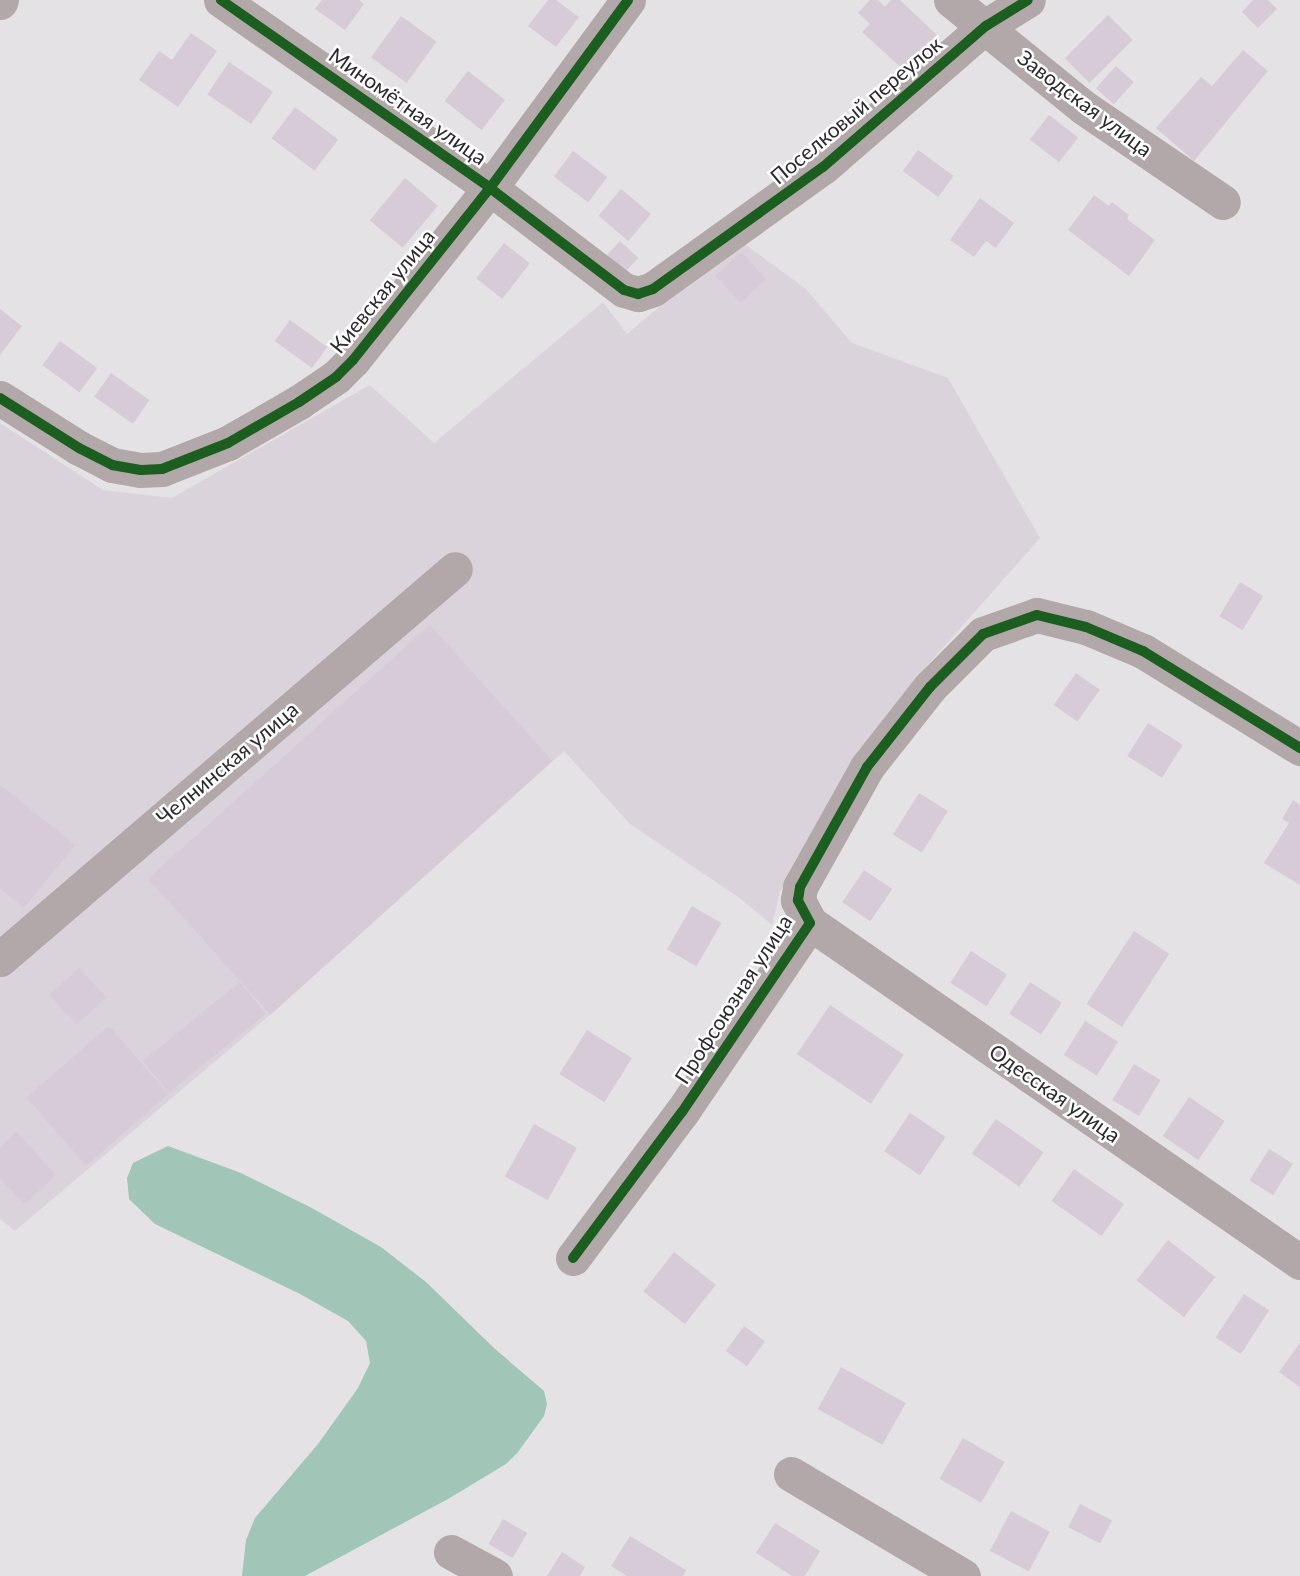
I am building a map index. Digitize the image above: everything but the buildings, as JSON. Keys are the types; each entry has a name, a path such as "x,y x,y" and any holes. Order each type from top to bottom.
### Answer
{"street":[{"name":"Миномётная улица","path":"221,0 490,188 624,290 638,294"},
{"name":"Киевская улица","path":"0,398 79,448 112,465 141,470 162,469 228,443 299,402 336,377 353,360 490,188 628,0"},
{"name":"Заводская улица","path":"951,0 1083,107 1223,202"},
{"name":"Поселковый переулок","path":"638,294 653,289 823,167 986,26 1028,0"},
{"name":"Челнинская улица","path":"0,959 455,569"},
{"name":"Профсоюзная улица","path":"573,1258 674,1123 810,923 798,900 800,887 867,767 930,687 983,634 1037,615 1086,627 1143,651 1300,748"},
{"name":"Одесская улица","path":"810,923 1300,1262"},
{"path":"791,1474 963,1576"},
{"path":"451,1552 495,1576"}],"shaded area":[{"path":"739,240 805,288 852,343 948,378 1040,538 918,676 798,857 780,892 772,925 741,899 630,824 564,751 271,1014 15,1231 0,1219 0,423 103,490 172,498 370,385 434,443 603,302 627,334"}],"green space":[{"path":"168,1146 241,1173 310,1207 381,1247 426,1282 495,1349 544,1391 547,1404 544,1416 518,1452 506,1464 448,1499 305,1576 242,1576 246,1540 255,1518 318,1444 358,1388 370,1363 366,1341 348,1321 300,1294 155,1224 129,1199 127,1178 133,1163"}],"cycle path":[{"path":"221,0 490,188 624,290 638,294 653,289 823,167 986,26 1028,0"},
{"path":"0,398 79,448 112,465 141,470 162,469 228,443 299,402 336,377 353,360 490,188 628,0"},
{"path":"573,1258 682,1112 810,923 798,900 800,887 867,767 930,687 983,634 1037,615 1086,627 1143,651 1300,748"}]}
